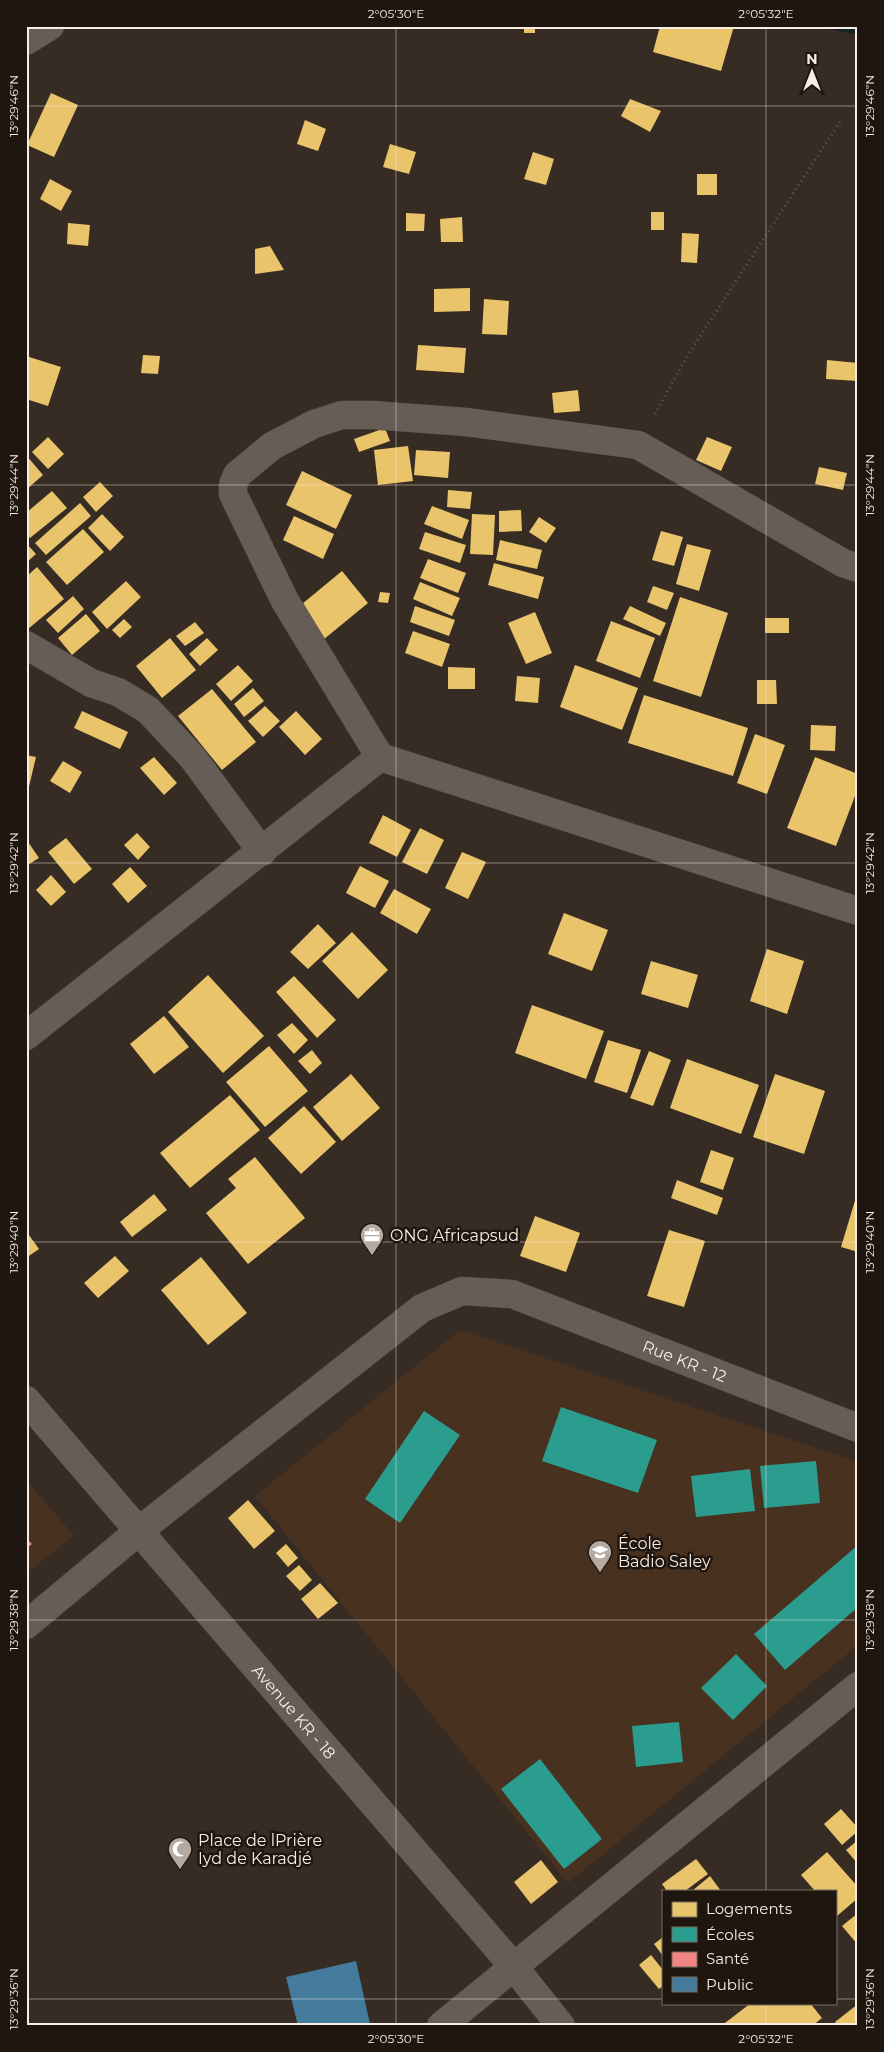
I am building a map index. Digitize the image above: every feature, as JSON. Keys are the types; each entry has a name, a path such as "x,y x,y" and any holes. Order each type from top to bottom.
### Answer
{"street":[{"path":"26,41 50,26"},
{"path":"858,568 843,563 638,445 466,422 372,415 342,415 314,424 272,446 237,475 233,485 233,494 285,602 380,758 858,912"},
{"path":"26,644 91,683 118,692 148,710 193,758 262,852"},
{"path":"26,1036 380,758"},
{"name":"Rue KR - 12","path":"26,1625 140,1530 422,1308 462,1291 512,1294 858,1428"},
{"name":"Avenue KR - 18","path":"26,1400 140,1530 514,1967 561,2026"},
{"path":"441,2026 858,1686"}],"path":[{"path":"638,445 686,358 841,120"}],"shaded area":[{"path":"815,26 858,26 858,35"},
{"path":"460,1330 858,1462 858,1645 568,1883 255,1496"},
{"path":"26,1480 74,1536 26,1573"}],"building: Logements":[{"path":"524,26 535,26 535,33 524,33"},
{"path":"660,26 734,26 721,71 653,52"},
{"path":"51,93 78,105 54,157 27,145"},
{"path":"630,99 661,111 650,132 621,116"},
{"path":"305,120 326,129 318,151 297,144"},
{"path":"390,144 416,152 409,174 383,167"},
{"path":"533,152 554,159 546,185 524,179"},
{"path":"697,174 717,174 717,195 697,195"},
{"path":"50,179 72,191 61,211 40,199"},
{"path":"651,212 664,212 664,230 651,230"},
{"path":"406,213 425,214 424,231 406,231"},
{"path":"462,217 463,242 441,242 440,219"},
{"path":"68,223 90,225 88,246 67,244"},
{"path":"682,233 699,234 697,263 681,262"},
{"path":"270,246 284,270 255,274 255,249"},
{"path":"470,288 470,311 434,312 434,289"},
{"path":"484,299 509,301 507,335 482,334"},
{"path":"418,345 466,348 464,373 416,370"},
{"path":"143,355 160,356 158,374 141,373"},
{"path":"26,356 61,367 48,406 26,399"},
{"path":"827,360 858,363 858,381 826,379"},
{"path":"578,390 580,411 554,413 552,393"},
{"path":"385,428 390,441 359,452 354,439"},
{"path":"48,437 64,454 48,469 32,452"},
{"path":"707,437 732,447 721,471 696,460"},
{"path":"408,446 413,481 378,485 374,450"},
{"path":"416,450 450,452 448,478 414,475"},
{"path":"26,455 43,475 26,490"},
{"path":"819,467 847,473 843,490 815,484"},
{"path":"302,471 352,495 336,529 286,505"},
{"path":"100,482 113,496 96,512 83,497"},
{"path":"448,490 472,492 470,509 447,507"},
{"path":"52,491 67,508 30,538 26,533 26,513"},
{"path":"80,503 91,516 46,555 35,543"},
{"path":"432,506 469,520 462,539 424,524"},
{"path":"521,510 522,531 499,532 499,511"},
{"path":"102,514 124,537 110,551 88,528"},
{"path":"472,514 495,515 493,555 470,554"},
{"path":"294,516 334,534 323,559 283,540"},
{"path":"539,517 556,528 546,543 529,532"},
{"path":"83,529 104,552 67,585 46,562"},
{"path":"661,531 683,537 674,566 652,560"},
{"path":"425,532 466,545 460,563 419,549"},
{"path":"500,540 542,550 537,569 496,560"},
{"path":"26,543 36,554 26,563"},
{"path":"687,544 711,550 699,591 676,584"},
{"path":"428,559 466,573 458,593 420,578"},
{"path":"494,563 544,577 538,599 488,585"},
{"path":"37,567 64,599 28,629 26,626 26,577"},
{"path":"342,571 368,603 323,640 296,609"},
{"path":"126,581 141,597 107,629 92,612"},
{"path":"420,582 460,598 452,616 413,599"},
{"path":"653,586 674,593 667,610 647,602"},
{"path":"380,592 390,593 388,603 378,602"},
{"path":"73,596 84,609 58,633 46,620"},
{"path":"680,597 728,613 701,697 653,681"},
{"path":"415,606 455,620 449,636 410,622"},
{"path":"630,606 666,623 660,636 623,619"},
{"path":"535,612 552,653 526,664 508,623"},
{"path":"86,614 100,631 72,655 58,638"},
{"path":"765,618 789,618 789,633 765,633"},
{"path":"124,619 132,627 120,638 112,630"},
{"path":"611,621 655,638 640,678 596,661"},
{"path":"195,622 204,633 185,646 176,636"},
{"path":"413,631 450,644 442,667 405,653"},
{"path":"170,638 196,670 162,698 136,666"},
{"path":"207,638 218,650 200,666 189,654"},
{"path":"238,665 253,681 231,701 216,684"},
{"path":"575,665 638,688 622,730 560,707"},
{"path":"448,667 475,668 475,689 448,689"},
{"path":"517,676 540,678 538,703 515,701"},
{"path":"757,680 776,680 777,704 757,704"},
{"path":"253,688 264,701 244,717 234,704"},
{"path":"212,689 256,742 222,770 178,716"},
{"path":"644,695 748,728 733,776 628,743"},
{"path":"265,706 280,721 263,737 248,721"},
{"path":"82,711 128,732 120,749 74,728"},
{"path":"296,711 322,739 305,755 279,727"},
{"path":"811,725 836,726 835,751 810,750"},
{"path":"755,734 785,745 767,794 737,783"},
{"path":"26,755 36,757 27,795 26,795"},
{"path":"154,757 177,783 164,795 140,768"},
{"path":"815,757 858,774 858,788 836,846 787,828"},
{"path":"63,761 82,772 70,793 50,781"},
{"path":"383,815 411,830 397,857 369,843"},
{"path":"420,828 444,840 427,874 402,862"},
{"path":"137,833 150,847 138,860 124,845"},
{"path":"66,838 92,869 74,884 48,852"},
{"path":"26,839 39,858 26,866"},
{"path":"462,852 486,862 468,899 445,888"},
{"path":"360,866 389,881 375,908 346,893"},
{"path":"130,867 147,886 128,903 112,884"},
{"path":"51,875 66,892 51,906 36,890"},
{"path":"394,889 431,909 417,934 380,913"},
{"path":"564,913 608,930 592,971 548,954"},
{"path":"318,924 336,943 308,969 290,952"},
{"path":"352,932 388,970 358,999 322,961"},
{"path":"767,949 804,961 787,1014 750,1001"},
{"path":"651,961 698,975 688,1008 641,994"},
{"path":"208,975 264,1036 223,1073 168,1012"},
{"path":"294,976 336,1020 317,1038 276,992"},
{"path":"532,1005 604,1031 586,1079 515,1053"},
{"path":"164,1016 189,1047 154,1074 130,1044"},
{"path":"292,1023 308,1040 294,1054 277,1035"},
{"path":"608,1040 641,1050 627,1093 594,1082"},
{"path":"269,1046 308,1091 265,1127 226,1082"},
{"path":"312,1050 322,1063 310,1074 298,1061"},
{"path":"649,1051 671,1060 653,1106 630,1098"},
{"path":"687,1059 759,1085 741,1134 670,1108"},
{"path":"351,1074 380,1108 342,1141 313,1107"},
{"path":"775,1074 825,1091 804,1154 753,1137"},
{"path":"230,1095 260,1130 190,1188 160,1153"},
{"path":"304,1106 336,1142 301,1174 268,1138"},
{"path":"711,1150 734,1158 723,1190 700,1182"},
{"path":"255,1157 305,1218 248,1264 206,1213 236,1188 228,1179"},
{"path":"677,1180 723,1198 717,1215 671,1198"},
{"path":"154,1194 167,1210 132,1237 120,1222"},
{"path":"858,1194 858,1252 841,1247"},
{"path":"535,1216 580,1233 566,1272 520,1256"},
{"path":"669,1230 705,1241 684,1307 647,1296"},
{"path":"26,1231 39,1249 26,1258"},
{"path":"115,1256 129,1271 98,1298 84,1283"},
{"path":"201,1257 247,1313 208,1345 161,1290"},
{"path":"248,1500 275,1531 254,1549 228,1518"},
{"path":"286,1544 298,1558 288,1567 276,1553"},
{"path":"299,1565 312,1580 300,1591 286,1576"},
{"path":"320,1583 338,1603 318,1619 301,1599"},
{"path":"841,1809 858,1828 858,1831 842,1845 824,1824"},
{"path":"858,1840 858,1864 846,1850"},
{"path":"827,1852 858,1887 858,1898 837,1916 836,1890 814,1890 801,1875"},
{"path":"696,1859 708,1874 686,1890 666,1890 662,1884"},
{"path":"541,1860 558,1882 531,1904 514,1882"},
{"path":"710,1876 720,1890 693,1890"},
{"path":"858,1913 858,1945 842,1926"},
{"path":"662,1938 662,1955 654,1944"},
{"path":"651,1955 662,1969 662,1987 659,1989 639,1965"},
{"path":"750,2004 811,2004 822,2018 812,2026 721,2026"},
{"path":"858,2004 858,2026 838,2026 835,2022"}],"building: Écoles":[{"path":"561,1407 657,1440 638,1493 542,1461"},
{"path":"424,1411 460,1435 400,1523 365,1499"},
{"path":"816,1461 820,1503 764,1508 760,1466"},
{"path":"750,1469 755,1511 696,1517 691,1476"},
{"path":"858,1545 858,1607 785,1670 754,1634"},
{"path":"736,1654 767,1686 733,1720 701,1688"},
{"path":"679,1722 683,1762 636,1767 632,1726"},
{"path":"540,1759 602,1839 564,1869 501,1789"}],"building: Santé":[{"path":"26,1538 32,1544 26,1549"}],"building: Public":[{"path":"356,1961 370,2024 362,2026 298,2026 286,1977"}],"place":[{"name":"ONG Africapsud","path":"372,1256"},
{"name":"École Badio Saley","path":"600,1573"},
{"name":"Place de lPrière Iyd de Karadjé","path":"180,1870"}]}
